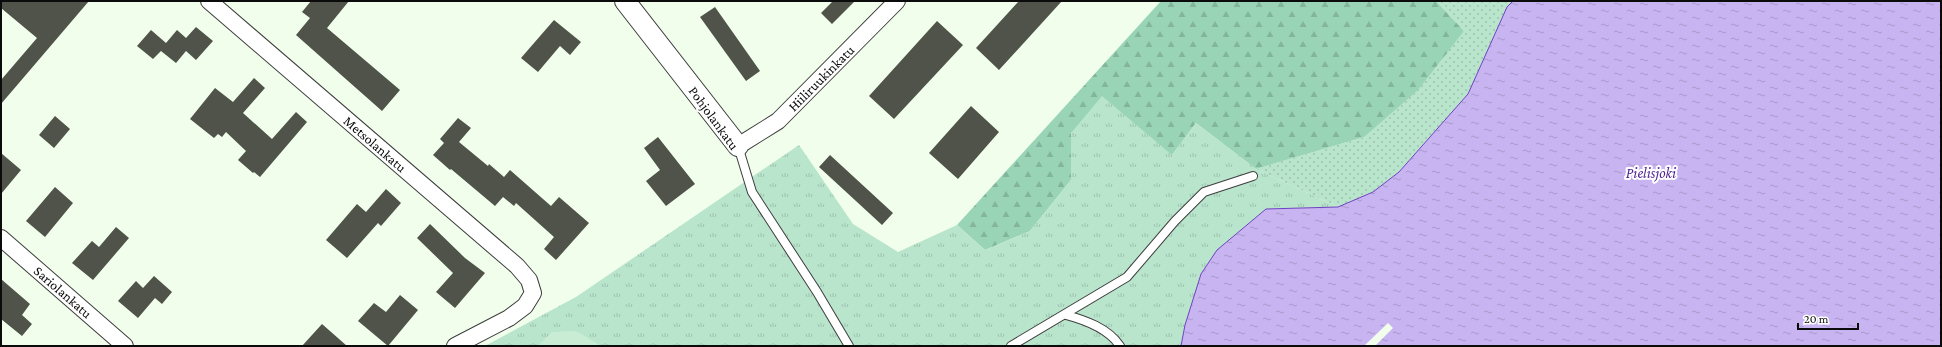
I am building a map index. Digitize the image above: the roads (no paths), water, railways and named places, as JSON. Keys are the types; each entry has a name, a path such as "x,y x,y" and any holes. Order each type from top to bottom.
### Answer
{"street":[{"name":"Metsolankatu","path":"209,1 517,266 529,280 533,293 525,306 510,318 455,346"},
{"name":"Pohjolankatu","path":"625,1 738,146"},
{"name":"Hiiliruukinkatu","path":"738,146 778,121 897,1"},
{"name":"Sariolankatu","path":"1,238 125,346"}],"lane":[{"name":"Pohjolankatu","path":"738,146 752,192 849,346"},
{"path":"1011,346 1127,278 1176,221 1204,192 1253,176"},
{"path":"1066,315 1090,322 1118,343 1125,346"}],"water":[{"name":"Pielisjoki","path":"1513,1 1941,1 1941,346 1181,346 1185,325 1201,274 1217,250 1266,209 1338,207 1373,192 1399,172 1468,94 1507,7"}]}
